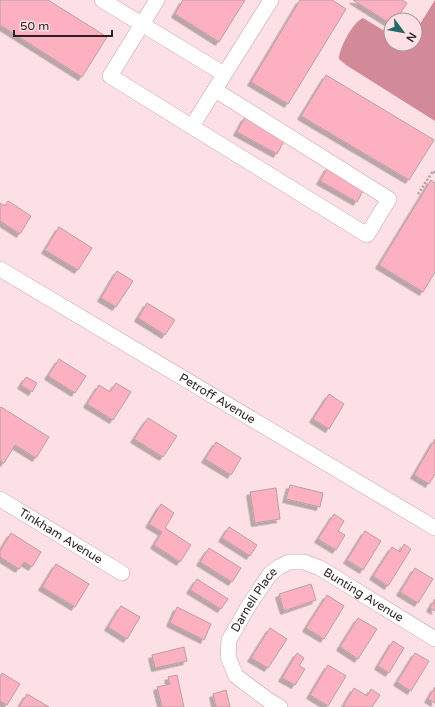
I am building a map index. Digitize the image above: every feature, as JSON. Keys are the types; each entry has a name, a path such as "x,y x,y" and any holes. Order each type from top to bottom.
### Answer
{"street":[{"path":"102,0 224,74"},
{"path":"157,0 110,76 367,235 389,199 214,90"},
{"path":"192,126 272,0"},
{"name":"Petroff Avenue","path":"0,269 435,528"},
{"name":"Tinkham Avenue","path":"0,499 122,573"},
{"name":"Bunting Avenue","path":"289,562 304,562 320,568 435,639"},
{"name":"Darnell Place","path":"270,705 236,676 228,657 229,640 270,574 289,562"}],"path":[{"path":"418,194 433,171 435,173"}],"shaded area":[{"path":"435,0 435,121 346,65 339,59 341,49 347,36 359,20 363,18 383,30 383,52 423,52 423,19"}],"building":[{"path":"0,0 48,0 107,37 82,77 0,25"},
{"path":"183,0 245,0 219,42 175,14"},
{"path":"300,0 332,0 346,9 288,104 251,82"},
{"path":"353,0 402,0 407,3 401,12 383,12 383,19"},
{"path":"326,75 434,140 409,180 301,116"},
{"path":"245,117 285,139 277,154 237,132"},
{"path":"328,167 364,189 357,202 320,181"},
{"path":"431,180 435,183 435,272 423,292 379,265"},
{"path":"8,201 31,216 20,234 0,221 0,203 5,206"},
{"path":"59,227 92,248 78,270 45,250"},
{"path":"117,271 133,281 116,307 101,298"},
{"path":"147,303 175,320 165,335 138,318"},
{"path":"59,359 86,376 75,393 48,376"},
{"path":"26,377 37,383 32,392 21,385"},
{"path":"116,383 131,392 113,420 87,404 99,385 110,392"},
{"path":"329,394 344,404 329,429 313,419"},
{"path":"1,407 49,437 36,458 15,445 4,463 0,461"},
{"path":"148,418 177,436 163,457 134,439"},
{"path":"435,439 435,474 429,484 414,475"},
{"path":"216,442 241,458 231,475 205,459"},
{"path":"290,485 323,493 320,507 286,499"},
{"path":"276,488 280,519 255,523 250,492"},
{"path":"161,504 174,513 165,528 191,545 180,562 154,545 162,532 149,524"},
{"path":"334,514 344,521 338,531 345,535 336,550 318,539"},
{"path":"229,527 257,545 250,556 222,538"},
{"path":"365,531 381,541 363,570 347,560"},
{"path":"11,533 41,552 32,567 24,562 19,569 0,557 0,551"},
{"path":"404,544 411,549 388,586 373,576 392,547 400,552"},
{"path":"209,548 241,568 232,582 200,562"},
{"path":"56,564 89,584 75,607 42,587"},
{"path":"415,568 433,579 418,603 400,592"},
{"path":"197,579 228,599 221,609 190,590"},
{"path":"311,584 316,600 284,611 279,594"},
{"path":"327,595 344,606 324,639 306,628"},
{"path":"435,599 435,611 430,608"},
{"path":"121,606 140,617 127,639 108,627"},
{"path":"177,607 211,624 204,640 170,623"},
{"path":"358,618 377,629 358,659 340,647"},
{"path":"270,628 287,639 268,668 251,658"},
{"path":"393,641 404,648 389,673 378,666"},
{"path":"184,647 187,661 155,668 152,655"},
{"path":"297,653 304,658 299,666 305,669 295,685 282,678"},
{"path":"415,653 429,661 411,691 397,682"},
{"path":"328,665 346,676 328,706 310,695"},
{"path":"2,673 20,684 7,705 0,701 0,677"},
{"path":"177,675 184,707 162,707 157,687 170,684 168,677"},
{"path":"435,687 435,703 428,699"},
{"path":"354,688 367,696 371,689 380,695 372,707 343,707"},
{"path":"226,690 230,707 216,707 213,694"},
{"path":"27,694 49,707 19,707"}]}
